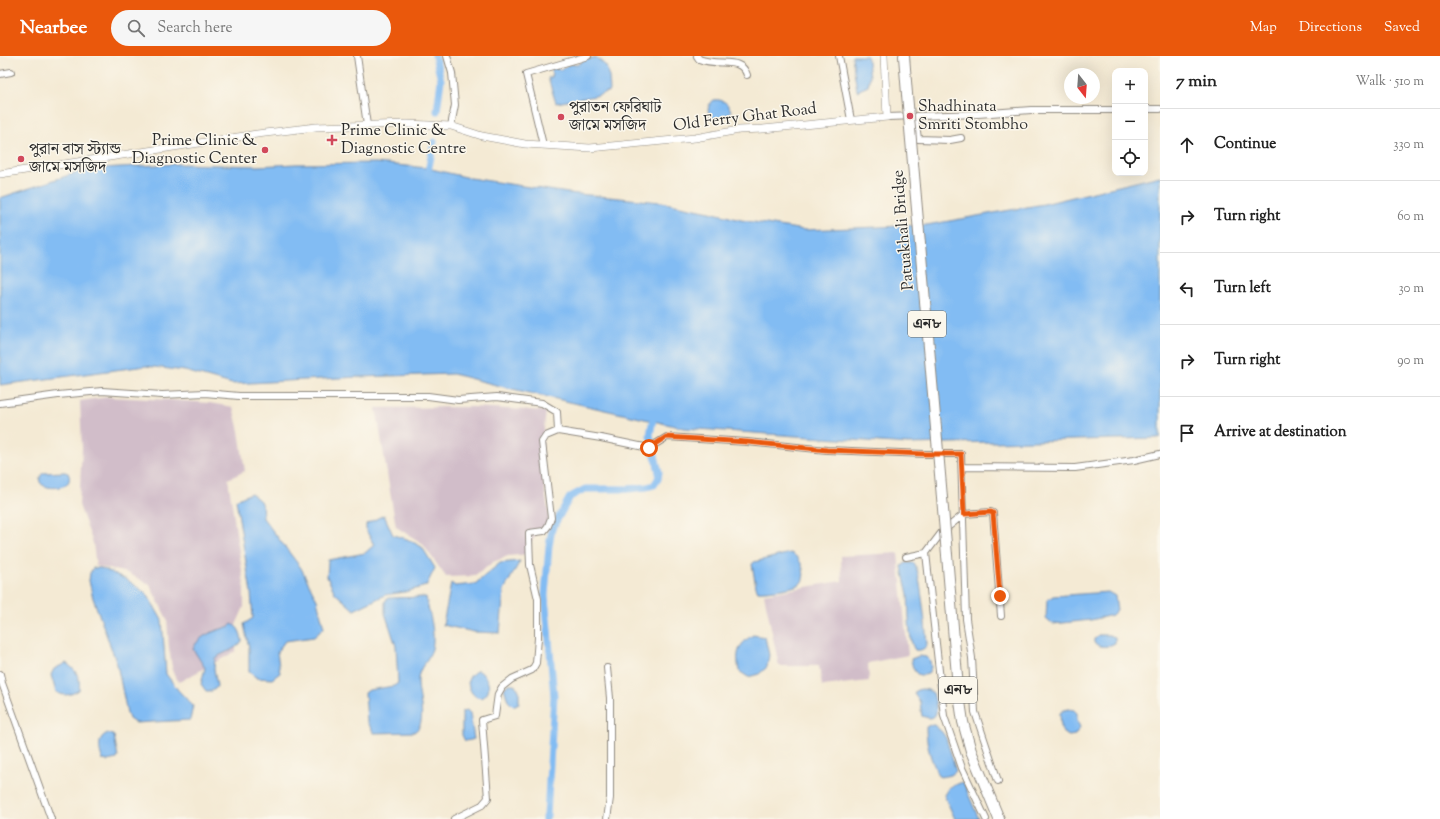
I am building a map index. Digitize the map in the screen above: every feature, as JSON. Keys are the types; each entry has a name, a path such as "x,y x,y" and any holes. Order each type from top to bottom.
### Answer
{"highway":[{"name":"Patuakhali Bridge","path":"904,56 958,688 963,722 971,751 999,819"}],"street":[{"path":"357,56 367,125"},
{"path":"447,56 452,73 455,105 451,126"},
{"path":"543,145 526,74 588,56"},
{"path":"697,56 699,60 706,62 730,58 739,60 743,62 747,75"},
{"path":"839,56 851,120"},
{"path":"884,56 887,117"},
{"path":"0,74 11,72"},
{"path":"1148,109 1160,109"},
{"name":"Old Ferry Ghat Road","path":"0,174 257,134 316,127 407,124 451,126 482,136 525,144 590,148 695,138 739,130 887,117 978,114 1031,110 1112,110"},
{"path":"915,116 918,139 950,140 961,138"},
{"path":"0,404 58,395 102,391 162,395 205,393 239,396 428,396 458,400 497,397 542,403 557,412 558,431"},
{"path":"454,819 482,805 488,798 482,720 495,716 498,694 502,687 512,679 532,670 536,663 538,638 538,599 530,565 528,537 529,533 544,531 551,518 542,442 546,436 558,431 649,448 666,437 747,442 827,450 961,454 966,618 972,658 975,712 998,781"},
{"path":"962,467 1075,468 1134,460 1160,454"},
{"path":"906,557 926,553 942,532 964,514 993,513 1001,616"},
{"path":"926,553 944,716 962,768 986,819"},
{"path":"607,668 610,698 610,798 607,819"},
{"path":"0,674 51,819"}],"shaded area":[{"path":"108,397 209,403 233,407 239,431 245,471 228,479 244,584 244,607 236,625 236,651 179,682 173,673 169,648 167,619 150,585 128,573 96,566 93,543 79,505 82,448 80,401"},
{"path":"472,407 546,411 543,437 542,474 551,528 536,535 528,547 529,554 508,556 493,562 475,576 446,577 422,543 396,527 376,408"},
{"path":"898,553 908,655 868,663 869,681 822,686 819,666 779,666 764,594 842,581 841,556"}],"water":[{"path":"852,56 867,56 870,76 868,86 857,91"},
{"path":"596,57 606,66 609,77 610,91 595,96 556,103 548,78 552,77 551,70 556,68 561,70 569,64 577,65 584,60"},
{"path":"714,100 720,100 727,104 731,111 729,114 718,119 711,117 708,108"},
{"path":"376,163 427,168 470,178 568,193 660,202 741,220 804,230 927,225 1044,204 1160,176 1160,438 908,444 684,428 453,374 358,377 232,384 185,371 146,366 0,385 0,198 81,171 101,168 176,164 258,166"},
{"path":"43,473 68,473 69,480 66,484 60,487 46,487 41,484 40,479"},
{"path":"251,493 262,503 263,518 301,568 317,600 324,628 314,637 285,641 277,652 280,673 272,679 257,678 249,672 249,648 244,624 253,618 251,593 236,500"},
{"path":"384,515 393,535 407,539 422,547 435,568 426,586 405,592 385,595 354,610 335,593 327,577 328,560 365,553 374,545 366,530 366,524"},
{"path":"790,553 797,558 802,566 804,576 800,584 780,589 758,591 752,564 754,562"},
{"path":"520,561 504,590 500,633 474,632 443,625 451,583 455,586 475,584 500,563"},
{"path":"906,563 914,563 920,587 927,644 921,650 915,650 911,640 908,594 902,566"},
{"path":"93,568 101,568 126,579 147,594 162,620 166,674 193,706 190,720 135,723 129,719 117,664 93,598 89,581 90,573"},
{"path":"1108,592 1115,596 1117,610 1112,615 1091,620 1053,624 1046,618 1047,600 1053,596"},
{"path":"426,597 432,623 433,643 431,653 418,676 422,715 421,722 414,732 374,733 367,722 365,693 369,690 394,686 398,683 396,646 385,613 385,601 389,598"},
{"path":"232,624 239,631 242,641 233,649 215,658 214,669 217,686 212,691 206,691 201,684 205,668 193,649 199,640 204,636"},
{"path":"753,635 765,637 769,655 767,667 759,674 748,677 739,671 738,655 744,642"},
{"path":"1098,635 1109,635 1115,637 1115,643 1104,646 1097,645 1094,643 1094,639"},
{"path":"919,656 926,657 930,661 931,667 928,674 921,675 914,670 911,659"},
{"path":"66,663 73,668 77,674 79,690 65,695 56,692 51,675 54,669"},
{"path":"478,670 485,676 489,688 485,696 481,698 476,697 472,693 468,683 473,673"},
{"path":"509,684 514,684 519,690 519,703 513,706 508,701 504,688"},
{"path":"922,689 933,693 936,712 933,717 928,718 922,716 920,702 914,694 917,690"},
{"path":"1069,709 1074,710 1077,713 1077,721 1080,727 1075,735 1069,736 1063,733 1061,728 1060,713"},
{"path":"467,710 470,713 474,739 465,741 462,735 462,712"},
{"path":"934,725 946,738 956,771 951,775 940,777 934,765 928,747 926,734 926,727"},
{"path":"106,734 111,734 114,736 118,757 117,759 107,761 103,760 100,742"},
{"path":"963,782 979,819 955,819 944,795 949,787"}],"waterway":[{"path":"435,56 441,80 437,111"},
{"path":"427,176 434,142"},
{"path":"545,819 547,816 554,696 545,595 552,529 570,497 585,489 629,489 654,485 658,479 659,472 650,435 654,413"}],"place":[{"name":"Shadhinata Smriti Stombho","path":"910,116"},
{"name":"পুরাতন ফেরিঘাট জামে মসজিদ","path":"561,117"},
{"name":"Prime Clinic & Diagnostic Centre","path":"332,140"},
{"name":"Prime Clinic & Diagnostic Center","path":"265,150"},
{"name":"পুরান বাস স্ট্যান্ড জামে মসজিদ","path":"21,159"}],"route":[{"path":"649,448 666,437 747,442 827,450 961,454 964,514 993,513 1000,596"}]}
